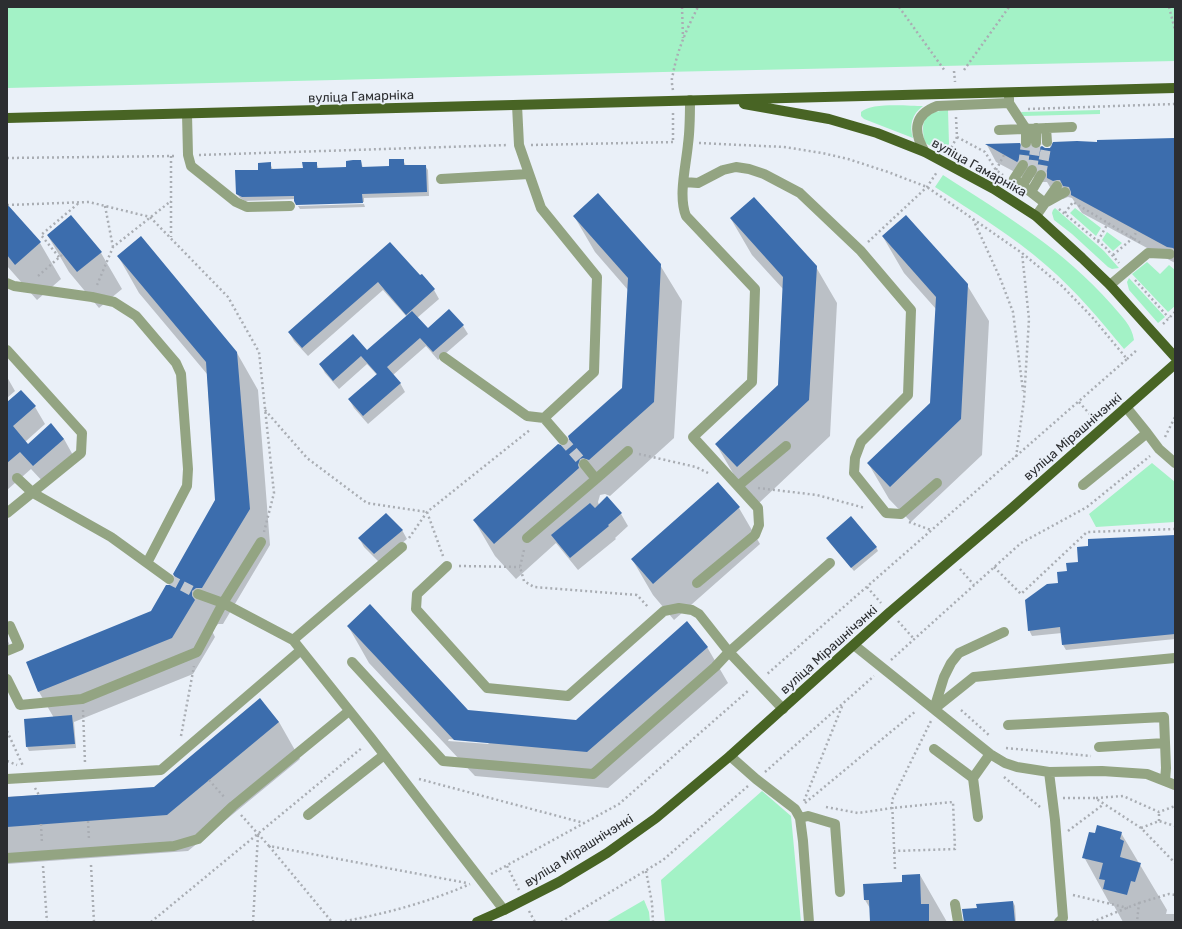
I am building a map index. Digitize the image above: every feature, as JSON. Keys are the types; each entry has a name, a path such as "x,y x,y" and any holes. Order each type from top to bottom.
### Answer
{"main road":[{"name":"вуліца Гамарніка","path":"7,118 690,100 1010,102 1175,88"},
{"name":"вуліца Гамарніка","path":"716,100 829,119 877,133 925,152 994,189 1036,216 1110,284 1175,357"},
{"name":"вуліца Мірашнічэнкі","path":"477,922 559,882 607,852 656,818 730,756 890,612 1175,364"}],"lane":[{"path":"690,100 683,209 686,216 755,289 752,382 693,437 758,508 759,525 755,535 697,583"},
{"path":"925,152 917,133 917,123 921,115 927,109 937,106 1010,102 1036,128 1036,143 1036,128"},
{"path":"517,105 519,145 541,208 597,277 594,372 544,418"},
{"path":"187,114 188,155 191,166 236,202 246,207 290,206"},
{"path":"999,130 1072,127"},
{"path":"1023,165 1014,179 1045,203"},
{"path":"684,182 698,182 723,170 736,167 749,169 764,174 800,193 860,250 911,310 908,395 861,442 855,458 854,473 886,513 901,514 937,483"},
{"path":"1022,186 1037,172 1031,192"},
{"path":"440,179 529,174"},
{"path":"1036,216 1045,203 1061,189"},
{"path":"1110,284 1127,271 1146,249 1170,254"},
{"path":"7,283 14,286 92,297 114,302 136,316 176,363 181,374 188,469 187,486 147,563"},
{"path":"7,350 82,433 81,454 7,513"},
{"path":"444,357 526,416 544,418 563,440"},
{"path":"1126,407 1159,449 1175,464"},
{"path":"1082,485 1147,433"},
{"path":"738,486 786,446"},
{"path":"527,538 628,451"},
{"path":"584,464 596,479"},
{"path":"17,478 33,493 111,537 169,579"},
{"path":"7,679 20,704 82,698 197,652 223,603 261,542"},
{"path":"293,640 402,548"},
{"path":"352,662 443,761 593,774 715,667 729,652 830,563"},
{"path":"447,566 417,594 416,609 487,688 568,696 664,611 678,608 692,610 699,614 729,652 783,709"},
{"path":"198,594 223,603 293,640 398,773 476,882 504,910"},
{"path":"7,651 19,646 10,626"},
{"path":"933,714 944,677 951,663 959,653 1004,632"},
{"path":"854,645 933,714 1005,763 1017,767 1049,772 1102,771 1147,774 1175,785"},
{"path":"7,779 161,770 301,650"},
{"path":"933,714 974,677 1175,658"},
{"path":"7,858 174,846 198,839 233,806 349,711"},
{"path":"1008,725 1164,717 1166,768 1164,781"},
{"path":"1097,751 1165,743"},
{"path":"934,749 973,778"},
{"path":"978,817 973,778 990,754"},
{"path":"308,815 384,755"},
{"path":"730,756 756,779 795,809 800,818 809,922"},
{"path":"1049,772 1063,918 1059,922"},
{"path":"800,818 808,816 835,824 840,892"},
{"path":"955,904 958,922"}],"path":[{"path":"682,7 684,39"},
{"path":"672,75 690,22 698,7"},
{"path":"899,7 945,71"},
{"path":"964,70 1009,7"},
{"path":"1169,7 1175,30"},
{"path":"1010,102 1175,104"},
{"path":"957,137 985,152 996,170 1006,178"},
{"path":"7,158 171,156 519,145 688,143 784,147 822,153 848,159 927,187 973,218 1022,253 1062,286 1092,317 1127,359"},
{"path":"996,170 1004,155"},
{"path":"171,156 171,238"},
{"path":"92,297 113,247 171,201"},
{"path":"60,257 41,235 80,202"},
{"path":"7,205 89,202 150,217 228,297 258,352 274,493 261,542"},
{"path":"1065,213 1073,202 1133,238 1146,249"},
{"path":"1045,203 1056,206 1098,240 1169,318"},
{"path":"105,206 113,247"},
{"path":"973,218 1000,278 1013,312 1024,400"},
{"path":"1098,240 1108,223"},
{"path":"1113,255 1133,238 1137,231"},
{"path":"1016,457 1024,400 1029,318 1022,253"},
{"path":"26,287 63,254"},
{"path":"1163,324 1175,312"},
{"path":"340,922 373,916 455,891 476,882 619,804 1138,349"},
{"path":"1079,402 1102,428"},
{"path":"265,410 307,458 367,503 427,512"},
{"path":"561,922 663,860 844,703 1021,543 1087,507 1159,449 1175,417"},
{"path":"402,548 427,512 544,418"},
{"path":"427,512 447,566 520,567"},
{"path":"994,567 1020,594 1087,532 1175,529"},
{"path":"527,538 520,567 524,581 534,587 637,595 658,617"},
{"path":"951,559 974,585"},
{"path":"180,743 197,652"},
{"path":"82,698 85,774"},
{"path":"802,805 844,703"},
{"path":"802,805 920,708"},
{"path":"961,710 994,739"},
{"path":"895,869 892,800 933,714"},
{"path":"7,731 24,768"},
{"path":"151,922 258,835 372,739"},
{"path":"1004,748 1097,751"},
{"path":"398,773 585,823"},
{"path":"210,780 269,846 332,922"},
{"path":"1052,798 1095,798 1123,796 1159,812 1175,806"},
{"path":"1095,798 1141,828 1175,863"},
{"path":"822,806 858,813 954,802 955,849 894,851"},
{"path":"1063,835 1104,804"},
{"path":"802,805 809,805"},
{"path":"1159,812 1159,821"},
{"path":"88,821 94,922"},
{"path":"1141,828 1159,821 1175,826"},
{"path":"41,824 47,922"},
{"path":"253,922 258,835"},
{"path":"269,846 476,882"},
{"path":"646,871 652,903 653,922"},
{"path":"1092,922 1139,903 1169,894 1175,895"},
{"path":"1070,895 1128,908"},
{"path":"1137,922 1139,903"}],"green space":[{"path":"7,7 1175,7 1175,61 7,88"},
{"path":"890,105 923,106 919,109 912,120 911,129 913,138 864,119 861,116 861,112 873,107"},
{"path":"948,110 949,144 942,152 925,143 923,128 929,115"},
{"path":"1100,110 1100,114 1023,116 1021,112"},
{"path":"943,175 1011,219 1074,267 1112,305 1129,325 1134,340 1124,349 1078,296 1047,266 1007,234 935,187"},
{"path":"1055,208 1104,251 1119,268 1112,269 1108,267 1072,234 1054,220 1052,213"},
{"path":"1075,208 1101,228 1096,236 1070,213"},
{"path":"1107,232 1122,243 1113,251 1102,240"},
{"path":"1147,262 1160,274 1169,265 1175,270 1175,306 1168,312 1132,274"},
{"path":"1129,278 1165,317 1158,323 1129,290 1127,282"},
{"path":"1152,463 1175,482 1175,522 1096,527 1089,514"},
{"path":"762,791 791,816 801,922 665,922 661,880"},
{"path":"644,900 649,912 650,922 606,922"}],"building":[{"path":"1175,138 1175,250 1071,195 1069,187 1063,186 1060,180 1053,181 1047,178 1047,172 1044,169 1038,169 1036,165 1029,164 1027,160 1024,159 1020,159 1017,162 985,144 1020,143 1023,149 1031,147 1036,149 1042,146 1045,148 1050,148 1053,142 1097,142 1097,140"},
{"path":"389,159 404,159 404,165 426,165 427,192 362,194 363,203 296,205 294,196 242,197 236,194 235,170 258,170 258,163 271,162 271,169 303,168 302,162 317,162 317,168 346,167 346,161 361,160 362,167 389,166"},
{"path":"598,193 661,264 654,402 589,460 583,458 580,459 578,465 579,468 494,544 473,520 558,444 564,446 568,445 568,436 622,388 628,278 573,216"},
{"path":"754,197 817,266 809,400 737,467 715,444 778,385 783,277 730,218"},
{"path":"7,204 41,242 15,265 7,255"},
{"path":"71,215 102,252 77,272 47,235"},
{"path":"906,215 968,284 961,419 890,487 867,463 930,403 936,297 882,236"},
{"path":"141,236 237,352 250,509 202,588 196,588 192,591 192,596 195,600 172,638 38,692 26,662 151,611 166,585 171,585 174,582 175,577 173,574 215,500 206,362 117,256"},
{"path":"390,242 435,289 406,315 378,282 302,348 288,332"},
{"path":"449,309 464,325 433,352 420,338 387,367 401,383 363,416 348,399 377,374 361,356 333,381 319,364 353,334 367,350 412,311 428,328"},
{"path":"21,390 36,406 13,426 28,444 51,423 64,439 33,466 20,452 7,463 7,402"},
{"path":"718,482 740,507 653,584 631,559"},
{"path":"607,496 622,513 608,525 609,526 570,558 551,535 590,503 595,508"},
{"path":"386,513 403,530 374,554 358,538"},
{"path":"851,516 877,547 851,568 826,538"},
{"path":"1175,535 1175,634 1062,645 1060,627 1028,631 1025,600 1047,584 1058,583 1057,572 1067,571 1066,563 1078,562 1077,547 1088,546 1088,539"},
{"path":"370,604 468,710 576,720 687,621 708,647 587,752 454,740 347,626"},
{"path":"260,698 279,722 167,815 7,827 7,797 154,787"},
{"path":"72,715 75,744 26,747 24,719"},
{"path":"1097,825 1122,832 1120,839 1124,841 1120,857 1141,863 1135,882 1131,881 1127,895 1103,889 1105,880 1099,879 1103,863 1082,858 1089,832 1095,833"},
{"path":"920,874 921,904 929,904 929,922 870,922 869,900 864,900 863,884 902,882 902,875"},
{"path":"1013,901 1015,922 964,922 962,909 977,908 976,904"}],"tunnel":[{"path":"1041,175 1047,142"},
{"path":"1023,165 1026,143"},
{"path":"1032,170 1036,143"},
{"path":"563,440 584,464"},
{"path":"169,579 198,594"}]}
